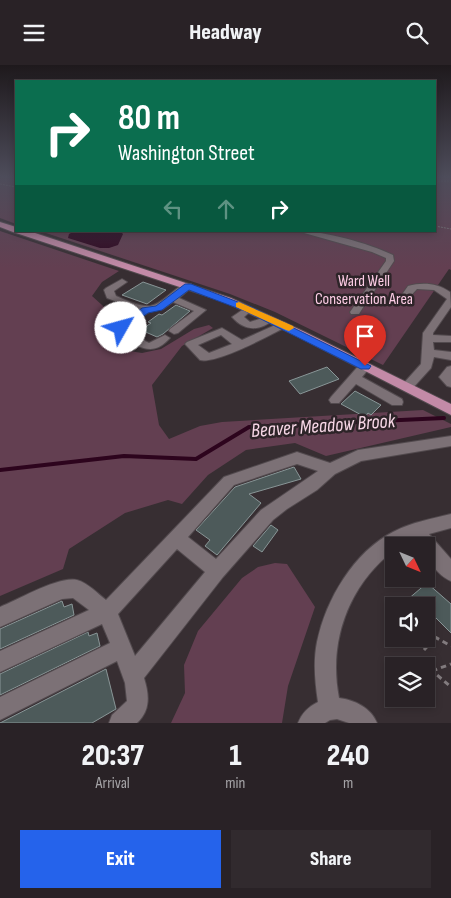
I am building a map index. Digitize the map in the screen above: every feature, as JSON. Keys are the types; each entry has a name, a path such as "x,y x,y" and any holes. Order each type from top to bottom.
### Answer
{"main road":[{"path":"0,224 15,230"},
{"path":"24,232 188,286 248,309 451,410"}],"street":[{"path":"306,232 375,250 390,257 390,261 355,312"},
{"path":"122,281 109,290 112,298 145,310 157,309 188,286"},
{"path":"365,297 383,302 397,302 404,299 411,289 423,286 440,289 451,299 430,329 426,365 407,387"},
{"path":"172,298 201,310 174,331"},
{"path":"248,309 236,317 249,327 269,319"},
{"path":"145,310 122,327 123,330 138,337 140,342 150,347 165,338"},
{"path":"241,345 282,325"},
{"path":"140,342 149,335"},
{"path":"428,338 451,339"},
{"path":"428,353 451,356"},
{"path":"334,400 365,366"},
{"path":"451,369 445,377 451,383"},
{"path":"354,378 397,402"},
{"path":"133,675 218,571 268,515 281,504 312,485 330,470 358,456 451,441"},
{"path":"0,662 107,612 230,481 297,458 330,470"},
{"path":"330,708 325,684 327,637 333,616 345,593 372,558 398,538 415,530 451,521"},
{"path":"415,530 451,572"},
{"path":"177,539 218,571"},
{"path":"0,617 62,590 71,588 76,589 107,612 133,675 139,699 134,711 120,723"},
{"path":"0,709 122,648"},
{"path":"309,723 315,715 330,708 346,709 366,723"}],"path":[{"path":"436,226 451,229"},
{"path":"435,639 451,646"},
{"path":"424,650 427,647"},
{"path":"451,664 431,670 451,687"}],"green space":[{"path":"0,207 15,207 15,224 0,218"},
{"name":"Ward Well Conservation Area","path":"436,207 451,207 451,270 449,269 383,365 275,312 230,294 43,232 436,232"},
{"path":"0,231 119,271 102,282 92,296 112,314 105,327 117,349 142,353 161,349 194,329 209,325 213,328 182,346 152,385 159,425 169,439 200,426 222,422 423,410 451,424 451,427 326,456 295,443 246,450 208,475 182,504 168,500 125,513 69,549 63,569 0,596"},
{"path":"275,563 287,564 315,607 288,686 282,723 171,723 185,693 184,665 198,631 242,578 258,567"}],"shaded area":[{"path":"73,232 121,232 123,234 118,245 100,248 68,238 69,234"}],"building":[{"path":"143,282 166,290 147,304 122,295"},
{"path":"176,305 190,311 163,334 157,337 141,330 159,314 162,315"},
{"path":"327,367 339,379 300,394 289,381"},
{"path":"355,391 381,405 371,415 368,413 365,417 341,404"},
{"path":"294,467 301,479 249,494 261,503 217,555 205,546 210,540 196,530 235,487"},
{"path":"271,525 278,530 262,552 253,546"},
{"path":"422,587 432,587 451,604 451,633 435,617 435,597 411,597"},
{"path":"62,601 64,607 72,604 74,615 0,649 0,629"},
{"path":"88,632 89,636 97,633 100,646 0,695 0,674"},
{"path":"106,669 116,709 92,723 0,723"}],"waterway":[{"name":"Beaver Meadow Brook","path":"0,470 124,456 196,459 249,427 444,418"}],"slow traffic":[{"path":"239,305 289,328"}],"route":[{"path":"121,328 145,310 159,308 188,286 248,309 365,366"}]}
